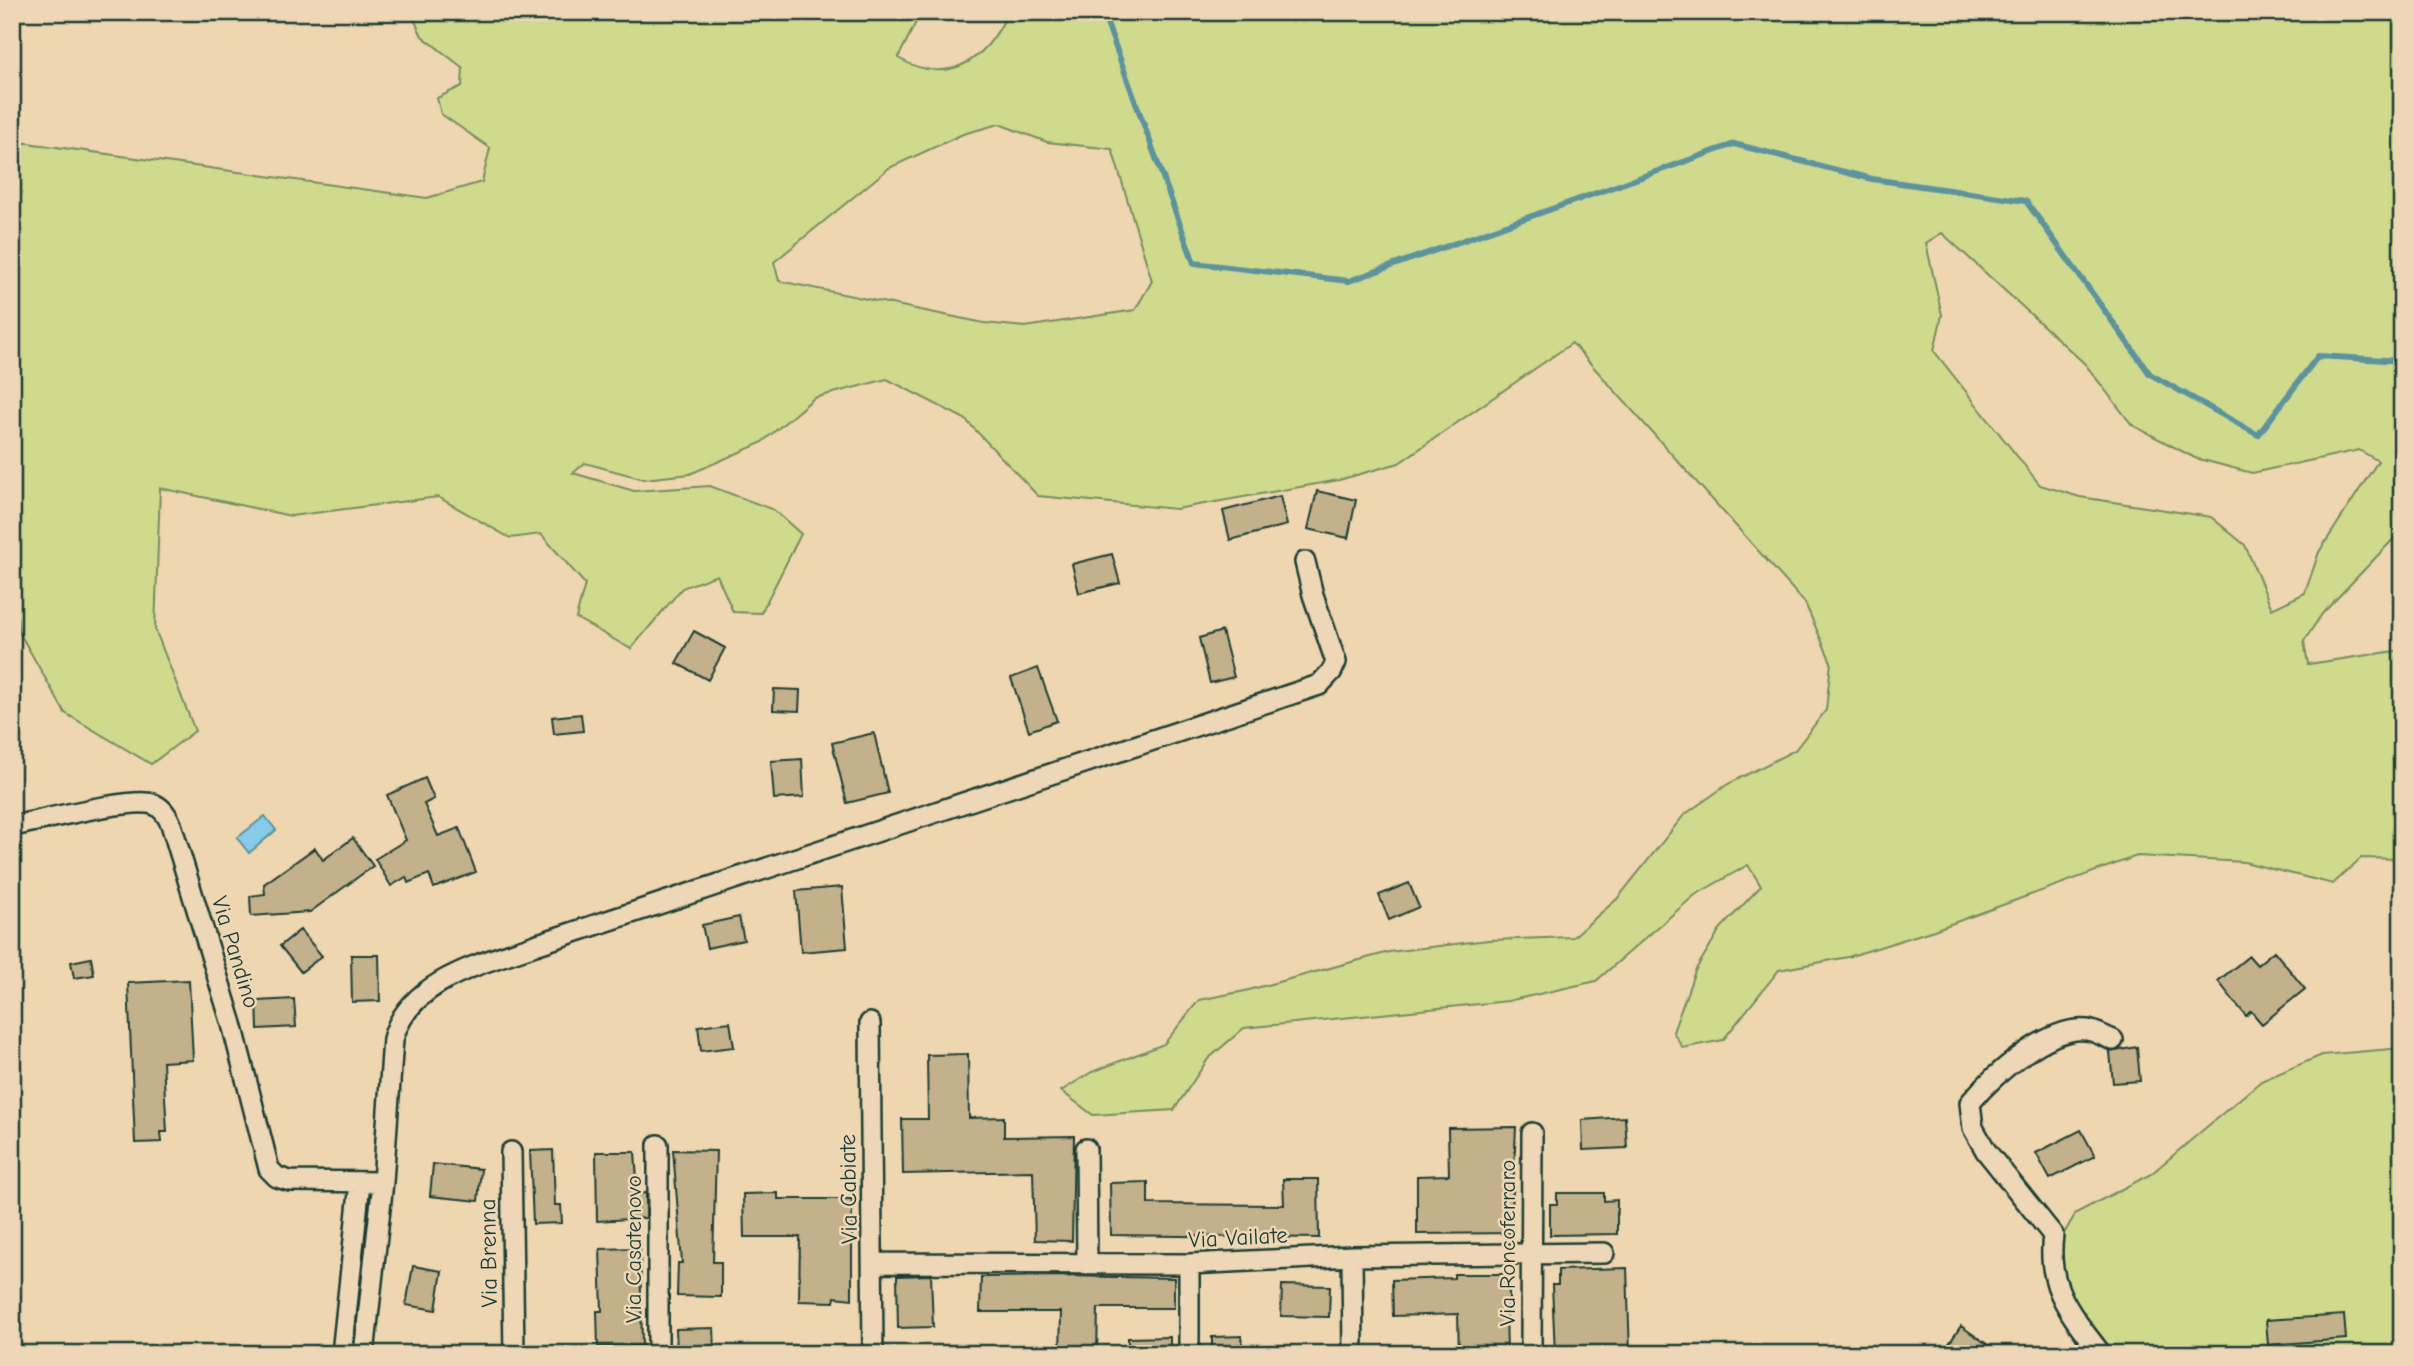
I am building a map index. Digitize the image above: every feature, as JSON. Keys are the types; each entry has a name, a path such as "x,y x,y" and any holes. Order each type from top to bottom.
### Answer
{"street":[{"path":"364,1354 383,1182 393,1039 407,1011 428,991 460,972 535,945 1319,685 1332,671 1336,662 1312,595 1305,562"},
{"name":"Via Pandino","path":"12,826 131,804 152,804 162,809 171,824 232,1024 270,1169 277,1177 285,1180 383,1182"},
{"name":"Via Cabiate","path":"870,1023 873,1354"},
{"path":"2101,1354 2064,1304 2054,1281 2050,1259 2053,1235 1986,1151 1972,1128 1970,1103 1984,1085 2035,1045 2088,1030 2113,1040"},
{"name":"Via Roncoferraro","path":"1531,1354 1532,1133"},
{"name":"Via Casatenovo","path":"658,1145 658,1354"},
{"path":"1086,1149 1087,1264"},
{"name":"Via Brenna","path":"511,1152 514,1354"},
{"path":"342,1354 360,1182"},
{"name":"Via Vailate","path":"873,1264 1189,1265 1352,1256 1604,1253"},
{"path":"1352,1256 1353,1354"},
{"path":"1189,1265 1189,1354"}],"green space":[{"path":"427,12 921,12 898,58 933,70 949,69 977,56 989,44 1008,12 2402,12 2402,530 2322,614 2304,641 2308,664 2402,650 2402,859 2361,858 2333,884 2244,862 2137,856 1934,930 1848,957 1779,970 1723,1040 1683,1048 1673,1032 1695,971 1720,929 1761,886 1748,865 1695,895 1596,981 1508,1001 1244,1028 1208,1059 1174,1110 1093,1115 1061,1091 1092,1072 1164,1044 1199,1000 1245,991 1389,952 1488,940 1573,937 1617,899 1684,815 1728,784 1795,750 1826,710 1831,662 1805,603 1572,343 1399,463 1339,480 1176,509 1038,496 965,419 887,379 814,398 761,443 690,474 644,479 585,463 573,473 634,491 710,486 774,510 801,534 761,613 733,612 717,575 682,588 631,649 576,618 585,584 541,534 510,538 438,497 291,516 160,488 155,629 195,731 151,764 65,713 19,632 12,567 12,141 427,198 482,182 490,148 441,114 437,98 462,86 463,68 422,36 412,15","holes":["999,124 1047,142 1112,149 1152,281 1135,310 1025,327 984,323 779,281 774,262 889,168 963,134","1942,233 2085,364 2132,425 2195,458 2252,473 2359,450 2378,461 2319,552 2305,593 2272,609 2245,545 2211,517 2080,497 2040,485 1934,351 1942,315 1926,243"]},
{"path":"2402,1048 2402,1354 2111,1354 2073,1305 2061,1282 2059,1242 2076,1213 2151,1174 2261,1081 2322,1055"}],"water":[{"path":"265,816 276,830 249,853 237,838"}],"building":[{"path":"1317,491 1356,500 1348,538 1308,529"},
{"path":"1280,496 1287,525 1230,540 1223,511"},
{"path":"1112,554 1120,583 1079,593 1072,564"},
{"path":"694,631 725,648 708,680 676,663"},
{"path":"1222,631 1234,677 1210,683 1199,638"},
{"path":"1038,668 1057,721 1029,731 1011,678"},
{"path":"774,689 800,690 799,711 773,710"},
{"path":"581,714 583,731 554,734 552,717"},
{"path":"874,733 888,793 847,803 832,743"},
{"path":"802,759 804,797 774,799 771,761"},
{"path":"425,778 434,799 424,804 438,836 459,828 476,872 434,888 429,874 408,883 406,877 391,886 375,859 406,840 387,795"},
{"path":"353,838 373,866 310,912 251,916 250,896 265,894 264,884 315,848 323,860"},
{"path":"1409,883 1419,907 1389,920 1379,895"},
{"path":"842,887 847,948 801,952 796,891"},
{"path":"739,917 744,940 707,948 702,925"},
{"path":"300,930 322,956 301,972 280,946"},
{"path":"2274,951 2305,989 2262,1024 2251,1011 2246,1016 2218,981 2249,956 2257,965"},
{"path":"351,955 379,955 380,1001 352,1002"},
{"path":"91,958 94,975 74,978 71,962"},
{"path":"189,980 193,1060 163,1062 167,1132 161,1132 162,1142 135,1143 128,983"},
{"path":"294,999 296,1027 258,1029 257,1001"},
{"path":"730,1022 734,1047 701,1051 698,1026"},
{"path":"2137,1047 2140,1081 2113,1083 2110,1052"},
{"path":"968,1054 969,1118 1004,1117 1004,1137 1074,1136 1072,1241 1035,1240 1033,1171 903,1174 902,1119 928,1119 927,1055"},
{"path":"1625,1117 1627,1148 1583,1150 1582,1120"},
{"path":"1516,1127 1511,1233 1417,1234 1417,1176 1449,1175 1448,1128"},
{"path":"2081,1130 2095,1156 2050,1179 2036,1153"},
{"path":"553,1150 555,1205 561,1205 562,1223 533,1224 530,1151"},
{"path":"673,1150 716,1151 713,1262 721,1262 721,1297 677,1296 678,1263 682,1263"},
{"path":"596,1152 635,1152 638,1194 646,1193 646,1218 597,1221"},
{"path":"433,1164 481,1169 478,1201 430,1196"},
{"path":"1283,1179 1318,1179 1319,1238 1111,1235 1110,1183 1148,1182 1148,1204 1284,1205"},
{"path":"778,1193 778,1199 852,1199 852,1299 835,1297 834,1302 799,1301 800,1237 744,1237 743,1194"},
{"path":"1557,1193 1604,1193 1604,1201 1617,1200 1617,1234 1550,1235 1550,1204 1557,1204"},
{"path":"640,1248 642,1346 598,1347 597,1311 602,1311 600,1249"},
{"path":"413,1266 442,1271 436,1310 406,1305"},
{"path":"1627,1268 1630,1354 1555,1354 1552,1285 1558,1285 1558,1270"},
{"path":"1454,1274 1509,1274 1509,1307 1506,1308 1507,1354 1459,1354 1458,1314 1393,1316 1392,1280 1454,1278"},
{"path":"931,1275 933,1327 898,1328 897,1276"},
{"path":"981,1277 1174,1278 1174,1308 1098,1308 1097,1354 1060,1354 1061,1312 980,1312"},
{"path":"1282,1285 1330,1286 1329,1317 1281,1316"},
{"path":"2344,1315 2346,1339 2268,1345 2266,1320"},
{"path":"1961,1326 2001,1354 1942,1354"},
{"path":"714,1328 715,1352 677,1353 676,1329"},
{"path":"1242,1336 1242,1354 1212,1354 1212,1337"},
{"path":"1170,1337 1170,1354 1128,1354 1128,1338"}],"waterway":[{"path":"1103,12 1194,263 1349,281 1734,144 1872,179 2026,201 2150,374 2258,435 2318,356 2402,361"}]}
